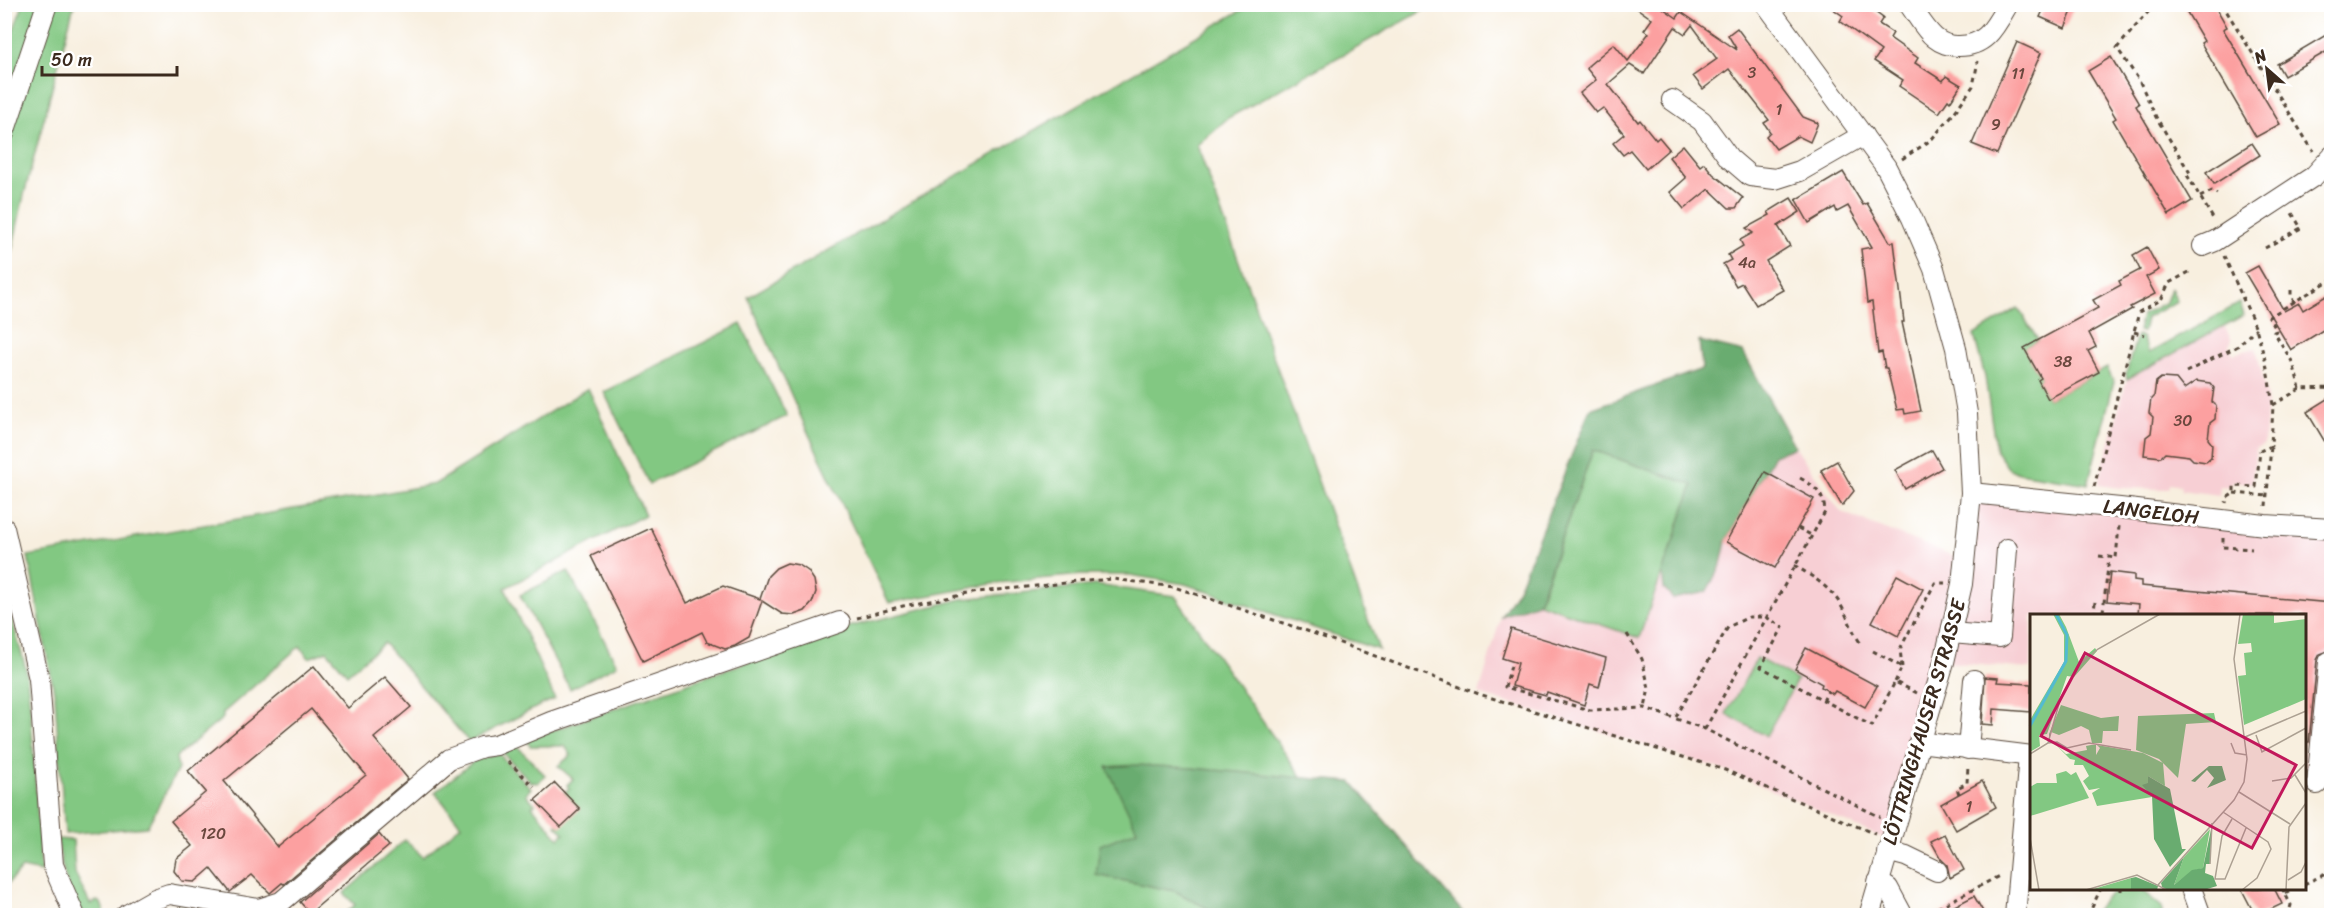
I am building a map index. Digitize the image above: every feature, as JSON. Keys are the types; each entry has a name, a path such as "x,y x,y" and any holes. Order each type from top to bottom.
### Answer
{"street":[{"path":"4,133 47,4"},
{"name":"LÖTTRINGHAUSER STRASSE","path":"1766,4 1886,167 1912,218 1934,269 1956,348 1967,413 1971,494 1962,584 1951,633 1869,915"},
{"path":"1909,4 1935,38 1950,46 1964,47 1982,42 1994,30 2007,4"},
{"path":"1672,100 1702,121 1729,158 1750,176 1775,179 1800,171 1863,135"},
{"path":"2209,243 2314,176 2324,155"},
{"name":"LANGELOH","path":"1971,494 2265,525 2331,529"},
{"path":"4,528 39,679 53,865 75,915"},
{"path":"1951,633 2000,637 2007,549"},
{"path":"125,915 169,894 259,909 281,902 449,759 482,747 496,745 551,722 840,622"},
{"path":"2318,784 2329,662 2331,663"},
{"path":"1968,757 1974,680"},
{"path":"1919,742 1968,757 2030,756 2015,915"},
{"path":"1891,839 1906,856 1937,871"},
{"path":"1878,882 1888,888 1903,915"},
{"path":"2192,890 2201,915"}],"path":[{"path":"2155,4 2117,48 2139,80 2156,117 2190,173 2187,175 2214,220"},
{"path":"2222,4 2324,155"},
{"path":"1886,167 1915,152 1931,140 1954,113 1973,86 1982,42"},
{"path":"2200,197 2212,191 2217,194"},
{"path":"2265,248 2301,228 2291,212"},
{"path":"2209,243 2228,262 2256,327 2273,405 2266,506"},
{"path":"2093,489 2139,312 2162,300 2169,283 2191,271"},
{"path":"2300,389 2293,363 2274,332 2277,331 2270,317 2331,279"},
{"path":"2291,290 2295,303"},
{"path":"2186,372 2238,346 2256,327"},
{"path":"2134,332 2145,335"},
{"path":"2273,405 2300,389 2331,388"},
{"path":"2234,493 2234,486 2256,487 2260,451 2271,446"},
{"path":"1705,729 1810,535 1825,512 1822,496 1812,485 1800,478"},
{"path":"2226,503 2227,498 2234,493 2267,496"},
{"path":"1798,528 1810,535"},
{"path":"2099,556 2116,558 2118,531"},
{"path":"2223,538 2223,547 2252,549"},
{"path":"2103,612 2109,557"},
{"path":"1794,565 1819,581 1837,599 1853,634 1862,645"},
{"path":"840,622 903,606 1002,589 1113,579 1174,587 1307,631 1479,694 1725,770 1891,839"},
{"path":"1676,718 1728,627 1749,617 1766,617 1783,627 1761,667 1872,726 1902,667 1900,649 1935,583 1962,584"},
{"path":"2095,602 2094,612 2120,614"},
{"path":"1627,634 1641,659 1649,688 1645,708"},
{"path":"1874,651 1902,667"},
{"path":"1511,666 1505,687 1590,710 1645,708 1705,729 1891,839"},
{"path":"1895,682 1921,695"},
{"path":"1823,701 1828,691"},
{"path":"496,745 534,788"},
{"path":"1959,794 1957,788 1967,783 1968,757"},
{"path":"2306,883 2331,871"},
{"path":"1922,915 2006,873"},
{"path":"2088,915 2100,890"},
{"path":"2283,890 2291,905 2288,915"},
{"path":"2285,894 2292,890"}],"shaded area":[{"path":"2224,326 2232,340 2229,345 2233,354 2256,348 2267,396 2264,444 2256,448 2252,483 2232,481 2231,487 2220,486 2219,495 2181,490 2181,486 2170,484 2169,489 2098,485 2127,379"},
{"path":"1795,447 1841,512 1964,560 1971,493 2327,529 2332,564 2331,632 2327,632 2326,637 2332,637 2331,765 2314,763 2313,769 2306,768 2306,614 2030,614 2030,669 1944,662 1890,841 1725,770 1479,694 1501,616 1539,603 1592,450 1693,485"}],"green space":[{"path":"1252,4 1433,5 1228,118 1197,145 1379,650 1185,584 1130,575 1082,575 997,583 889,603 804,424 748,297"},
{"path":"23,5 74,5 24,195 11,255 5,258 5,51"},
{"path":"2171,288 2177,301 2146,318 2143,332 2138,331 2142,315 2166,302"},
{"path":"2240,303 2244,315 2127,379 2126,374 2137,335 2142,337 2149,353"},
{"path":"2018,308 2038,340 2024,348 2041,378 2038,380 2048,399 2107,368 2114,382 2088,484 2018,473 2008,468 1996,451 1985,377 1974,335"},
{"path":"741,324 787,416 649,484 604,392"},
{"path":"1699,341 1743,352 1795,447 1774,455 1726,542 1720,568 1706,592 1673,599 1664,589 1662,573 1693,485 1593,450 1538,603 1501,616 1518,589 1590,409 1702,369"},
{"path":"588,388 645,515 505,588 555,699 469,742 384,643 347,674 327,651 309,658 300,646 223,713 223,718 176,757 178,769 147,827 65,834 55,697 28,556 435,484"},
{"path":"1593,450 1693,485 1639,638 1539,603"},
{"path":"568,571 617,665 570,689 520,595"},
{"path":"1096,585 1175,596 1303,779 1191,768 1096,875 1175,891 1220,915 342,916 355,905 344,893 405,840 423,857 461,825 435,792 474,761 498,753 531,788 526,794 535,804 532,806 559,838 564,833 556,825 580,809 564,792 569,789 567,785 573,779 558,766 571,755 565,746 530,746 526,740 844,628 962,599"},
{"path":"4,592 26,669 41,872 22,868 5,887"},
{"path":"1757,658 1797,680 1766,736 1726,714"},
{"path":"516,745 545,775 538,783 531,782 501,751"},
{"path":"1137,765 1352,782 1465,915 1220,915 1175,891 1096,875 1100,845 1137,830 1107,767"},
{"path":"57,839 73,840 75,873 90,904 97,901 101,903 104,911 102,915 86,915 73,900"},
{"path":"2121,890 2141,890 2162,907 2162,915 2096,915 2104,898"},
{"path":"180,905 239,916 156,916"}],"building":[{"path":"1631,4 1657,4 1677,18 1681,12 1737,50 1728,35 1737,28 1803,117 1818,123 1810,142 1798,136 1776,149 1766,136 1770,132 1764,123 1769,120 1729,69 1703,89 1693,76 1717,59 1692,25 1685,34 1675,27 1644,74 1630,65 1608,84 1638,122 1640,120 1656,140 1659,137 1669,149 1646,169 1630,150 1623,155 1613,143 1624,134 1603,108 1596,113 1580,93 1596,80 1587,69 1589,65 1614,44 1628,61 1649,33 1644,30 1652,19"},
{"path":"1826,4 1864,4 1883,18 1879,24 1893,33 1890,38 1918,58 1915,63 1943,81 1946,76 1961,85 1950,102 1948,100 1939,113 1899,86 1903,80 1874,61 1881,51 1840,21 1843,16"},
{"path":"2046,4 2075,4 2065,28 2040,17"},
{"path":"2182,4 2214,4 2227,27 2223,29 2280,124 2256,137 2201,43 2204,41"},
{"path":"2331,32 2331,49 2284,76 2277,64"},
{"path":"2017,42 2041,53 1997,154 1972,144"},
{"path":"2111,57 2139,104 2136,106 2192,201 2169,215 2113,120 2116,118 2088,71"},
{"path":"2252,143 2260,155 2214,184 2206,172"},
{"path":"1683,145 1700,166 1704,163 1713,174 1743,198 1736,208 1729,208 1709,189 1684,209 1670,192 1686,178 1669,157"},
{"path":"1843,172 1863,205 1867,203 1890,242 1894,242 1904,322 1902,322 1921,411 1905,414 1904,409 1897,410 1882,352 1878,353 1872,302 1867,303 1861,249 1872,247 1848,206 1837,212 1835,207 1809,223 1796,200"},
{"path":"1791,198 1800,212 1778,226 1790,246 1766,261 1783,290 1756,305 1742,283 1736,286 1723,264 1731,260 1728,255 1743,246 1740,240 1753,233 1746,228 1770,215 1768,212"},
{"path":"2147,247 2159,270 2146,277 2155,294 2089,333 2096,347 2088,351 2099,372 2048,399 2038,380 2041,378 2024,348 2098,308 2093,300 2121,285 2119,281 2140,270 2133,255"},
{"path":"2258,266 2284,311 2299,303 2303,310 2331,293 2331,325 2291,350 2245,273"},
{"path":"2161,378 2176,379 2184,389 2196,381 2210,383 2214,388 2212,402 2216,405 2215,419 2210,423 2208,439 2212,444 2211,458 2206,462 2193,460 2189,456 2165,453 2161,457 2144,455 2146,437 2151,433 2153,417 2149,413 2151,399 2154,396 2156,382"},
{"path":"2331,397 2331,452 2307,412"},
{"path":"1932,450 1942,468 1905,489 1895,470"},
{"path":"1837,461 1854,491 1842,506 1821,470"},
{"path":"1765,472 1814,499 1775,568 1726,542"},
{"path":"651,528 687,603 723,586 760,599 768,576 776,568 787,563 799,565 808,571 814,580 816,592 812,603 805,611 794,615 782,614 762,601 749,638 735,646 725,649 707,642 702,632 643,661 591,556"},
{"path":"2110,572 2134,575 2134,580 2141,581 2141,586 2331,603 2331,650 2320,654 2317,660 2309,742 2306,742 2306,614 2138,614 2139,604 2107,601"},
{"path":"1897,575 1923,589 1898,636 1872,622"},
{"path":"1511,629 1606,658 1599,687 1590,684 1584,705 1547,692 1546,695 1512,686 1518,663 1502,658"},
{"path":"1806,648 1877,686 1865,707 1835,691 1833,694 1821,687 1822,684 1795,669"},
{"path":"314,666 348,708 385,677 411,707 374,738 408,779 284,884 282,883 270,893 252,875 230,892 211,868 195,882 182,881 174,871 176,859 192,846 171,821 206,792 188,771","holes":["311,709 366,775 278,847 224,781"]},
{"path":"1985,677 1998,678 1997,682 2030,684 2030,712 1994,709 1993,725 1982,724"},
{"path":"1982,781 1996,807 1956,830 1941,804"},
{"path":"555,783 580,809 561,827 535,800"},
{"path":"379,834 389,846 310,913 300,902"},
{"path":"1945,834 1964,870 1950,878 1947,865 1931,841"},
{"path":"2242,890 2275,890 2282,904 2255,915"},
{"path":"1974,896 1985,915 1937,915"}]}
